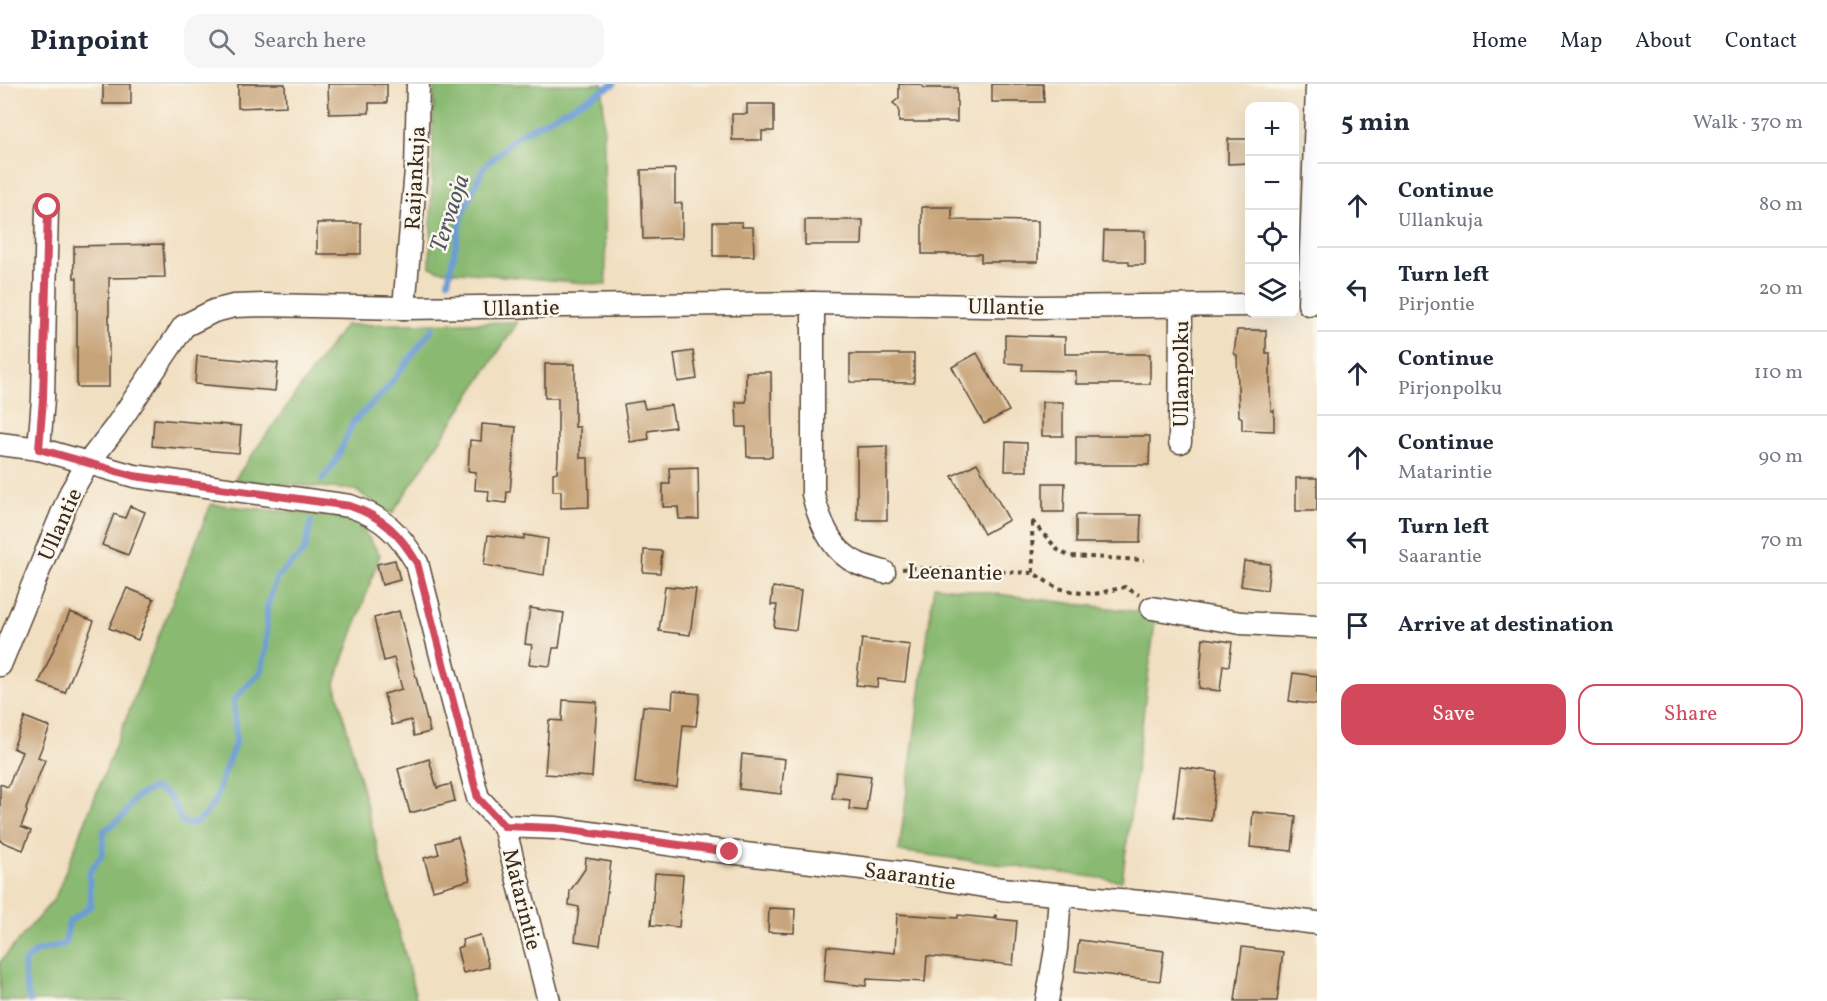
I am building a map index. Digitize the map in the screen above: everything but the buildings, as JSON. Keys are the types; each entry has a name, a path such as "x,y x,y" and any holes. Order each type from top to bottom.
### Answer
{"street":[{"name":"Raijankuja","path":"404,308 416,170 418,84"},
{"path":"1307,304 1317,88"},
{"path":"39,449 43,399 48,207"},
{"name":"Ullantie","path":"0,665 71,492 88,463 115,428 184,326 214,311 234,306 265,305 404,308 813,303 1181,307 1245,305"},
{"name":"Leenantie","path":"813,303 813,494 819,519 835,546 855,563 884,572"},
{"name":"Ullanpolku","path":"1180,442 1181,307"},
{"name":"Matarintie","path":"0,444 39,449 134,476 350,506 371,513 404,540 417,563 478,798 504,826 549,1001"},
{"path":"1152,608 1241,623 1317,627"},
{"name":"Saarantie","path":"504,826 555,828 703,849 911,874 1002,889 1172,905 1317,923"},
{"path":"1047,1001 1056,949 1060,896"}],"path":[{"path":"1034,573 1032,522 1059,551 1069,556 1144,560"},
{"name":"Leenantie","path":"884,572 914,568 1034,573 1057,588 1081,593 1095,594 1125,587 1152,608"}],"green space":[{"path":"434,84 603,84 606,285 439,270 430,267"},
{"path":"518,322 392,514 355,490 234,480 345,325"},
{"path":"211,504 356,519 380,555 335,683 417,1001 0,1001 0,962 55,898"},
{"path":"934,586 1156,614 1122,881 899,851"}],"waterway":[{"name":"Tervaoja","path":"448,281 462,215 483,168 517,136 614,84"},
{"name":"Tervaoja","path":"322,480 336,461 353,422 384,392 432,329"},
{"name":"Tervaoja","path":"30,1001 25,981 24,962 37,951 65,944 69,922 91,906 89,872 102,855 104,831 123,816 136,797 153,788 169,797 182,823 194,824 205,815 215,801 236,741 234,700 261,672 266,649 267,607 277,577 304,552 311,522"}],"route":[{"path":"48,207 43,399 39,449 134,476 350,506 371,513 404,540 417,563 478,798 504,826 555,828 730,852"}]}
